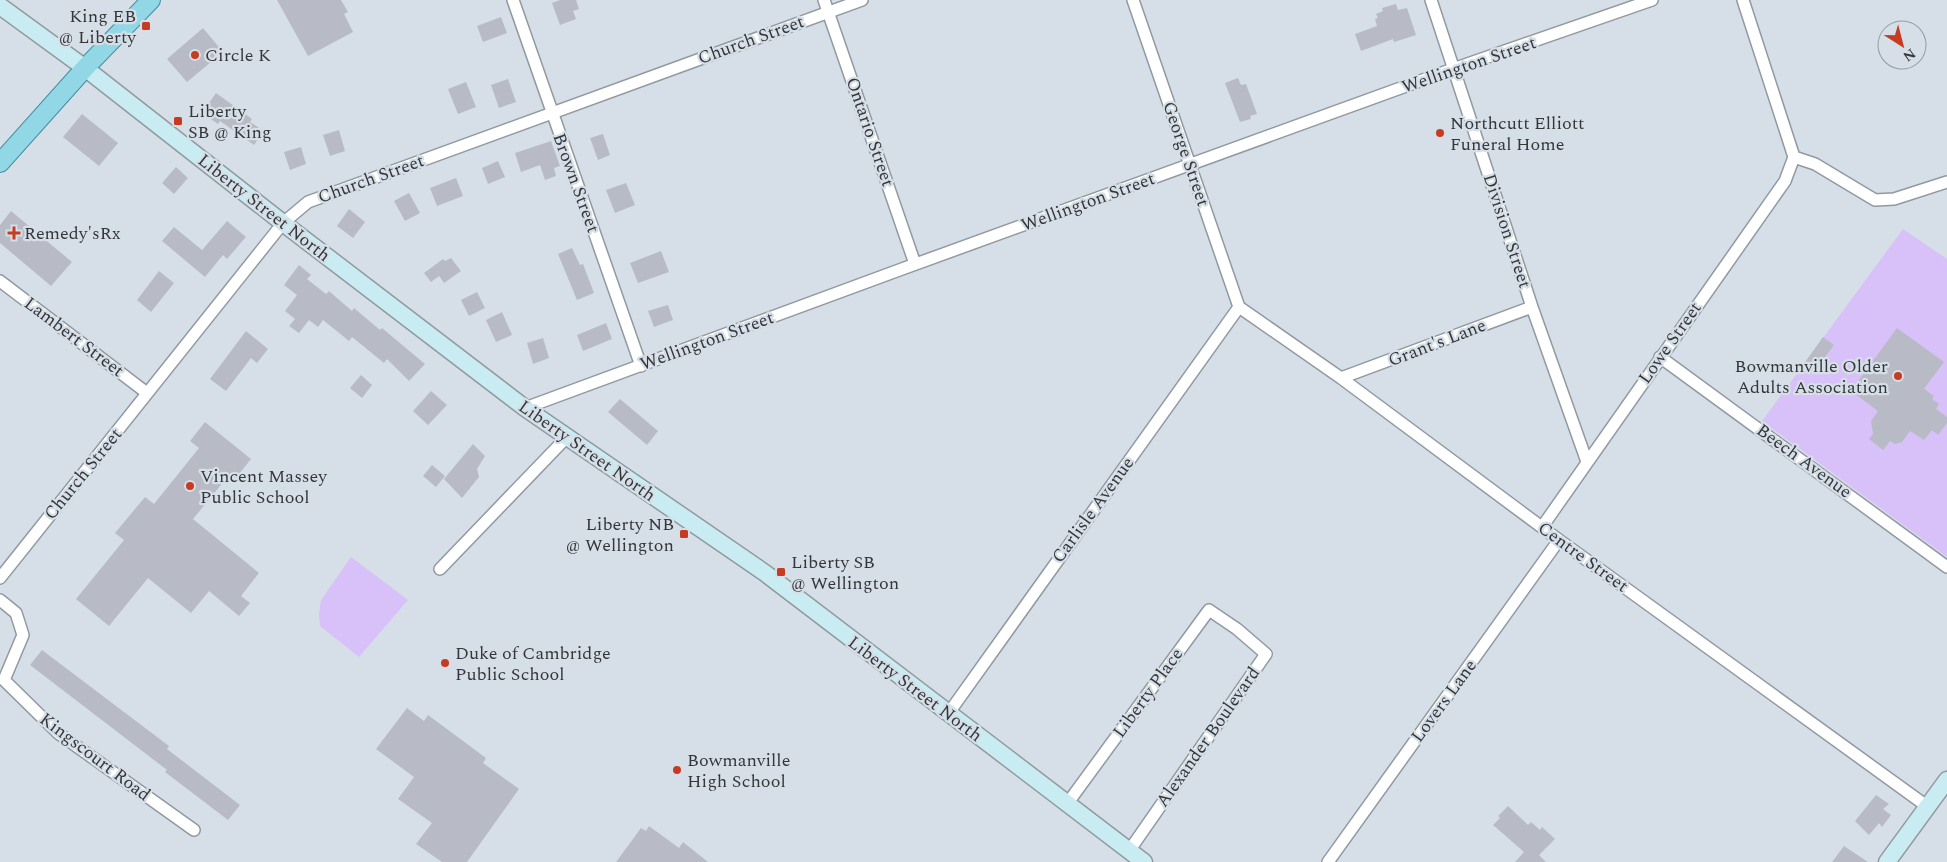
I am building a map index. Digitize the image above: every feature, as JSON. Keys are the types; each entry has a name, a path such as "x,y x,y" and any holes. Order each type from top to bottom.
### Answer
{"main road":[{"path":"0,163 84,68 151,0"},
{"name":"Liberty Street North","path":"0,6 84,68 525,408 765,574 1144,862"},
{"path":"1887,862 1947,780"}],"street":[{"name":"Brown Street","path":"513,0 641,366"},
{"name":"Ontario Street","path":"824,0 915,264"},
{"name":"Church Street","path":"0,578 283,223 308,202 862,0"},
{"name":"George Street","path":"1133,0 1239,307"},
{"name":"Division Street","path":"1430,0 1532,307 1587,462"},
{"name":"Wellington Street","path":"525,408 915,264 1652,0"},
{"path":"1743,0 1794,157 1815,164 1875,200 1894,199 1947,182"},
{"name":"Lowe Street","path":"1542,527 1785,181 1794,157"},
{"name":"Lambert Street","path":"0,281 147,394"},
{"name":"Centre Street","path":"1239,307 1341,378 1559,540 1928,807"},
{"name":"Carlisle Avenue","path":"948,714 1239,307"},
{"name":"Grant's Lane","path":"1341,378 1532,307"},
{"name":"Beech Avenue","path":"1660,357 1947,567"},
{"path":"440,569 566,438"},
{"name":"Lovers Lane","path":"1328,862 1559,540"},
{"name":"Kingscourt Road","path":"0,600 16,613 23,635 4,680 58,733 194,830"},
{"name":"Liberty Place","path":"1067,804 1209,610 1238,630"},
{"name":"Alexander Boulevard","path":"1130,851 1266,654 1238,630"}],"shaded area":[{"path":"1903,229 1947,259 1947,557 1762,421"},
{"path":"351,557 408,600 359,657 320,626 319,614 321,600"}],"building":[{"path":"277,0 341,0 348,12 344,14 353,32 308,56"},
{"path":"560,0 576,0 579,9 573,11 576,19 560,25 552,3"},
{"path":"1396,4 1398,10 1407,8 1416,35 1394,42 1393,39 1361,51 1355,34 1377,26 1375,19 1378,18 1376,14 1383,11 1382,8"},
{"path":"501,17 507,33 483,42 477,26"},
{"name":"Circle K","path":"203,28 223,52 187,82 167,59"},
{"path":"1238,78 1241,85 1246,84 1257,114 1250,116 1251,119 1240,122 1225,83"},
{"path":"508,79 516,102 499,108 491,85"},
{"path":"466,82 476,107 458,114 448,89"},
{"path":"216,93 252,119 250,122 264,131 254,145 220,121 218,124 202,113"},
{"path":"82,114 118,143 99,166 63,137"},
{"path":"339,130 345,151 330,156 323,135"},
{"path":"603,134 610,155 598,160 590,138"},
{"path":"551,141 560,166 554,168 556,176 545,180 540,165 521,172 515,153"},
{"path":"301,147 306,164 290,170 284,152"},
{"path":"498,161 505,177 488,184 482,168"},
{"path":"176,167 188,178 174,194 162,183"},
{"path":"456,178 463,196 437,206 430,188"},
{"path":"626,183 635,205 615,213 606,190"},
{"path":"409,193 420,213 405,221 394,201"},
{"path":"349,209 365,222 353,238 337,226"},
{"path":"11,211 72,262 51,286 0,243 0,225"},
{"path":"227,221 246,237 227,259 223,255 205,277 162,241 174,227 202,250"},
{"path":"572,248 580,265 583,264 594,293 577,300 558,254"},
{"path":"661,251 669,272 638,283 630,263"},
{"path":"451,258 461,271 444,283 439,276 431,282 424,273 443,259 445,261"},
{"path":"299,265 311,275 307,279 326,294 329,291 352,311 354,308 380,330 382,328 425,364 409,381 387,359 384,363 352,337 349,341 323,320 318,327 309,320 299,333 289,326 295,319 285,311 297,295 284,285"},
{"path":"159,271 174,283 151,312 137,300"},
{"path":"477,292 485,308 469,316 461,300"},
{"path":"668,305 673,320 654,327 648,311"},
{"path":"502,312 512,335 496,342 486,320"},
{"path":"606,323 612,339 583,351 577,335"},
{"name":"Bowmanville Older Adults Association","path":"1897,328 1944,362 1924,389 1934,396 1932,399 1939,404 1936,409 1947,417 1947,423 1938,435 1932,430 1924,440 1910,431 1902,442 1895,444 1890,441 1883,450 1869,439 1873,434 1871,421 1878,411 1851,391"},
{"path":"246,331 268,349 257,363 251,358 226,391 210,379"},
{"path":"1823,337 1834,345 1813,373 1803,365"},
{"path":"543,338 549,358 533,364 527,343"},
{"path":"361,375 372,385 362,398 350,388"},
{"path":"431,391 447,405 428,425 413,411"},
{"path":"620,399 658,431 647,445 608,412"},
{"path":"205,422 251,459 235,479 230,474 193,519 259,573 241,596 250,603 239,616 209,591 191,613 148,578 109,626 76,599 124,540 115,533 145,497 154,504 199,448 190,441"},
{"path":"473,444 485,456 477,469 479,477 462,498 444,479"},
{"path":"432,465 445,476 436,487 423,476"},
{"path":"42,650 169,746 167,749 240,805 228,820 165,772 167,770 30,665"},
{"path":"407,708 424,721 428,715 486,758 483,763 519,789 467,862 442,862 416,844 432,823 398,799 414,777 376,749"},
{"path":"1876,795 1889,804 1883,809 1891,815 1882,827 1879,823 1869,835 1855,821"},
{"path":"1508,806 1528,825 1531,822 1540,830 1542,827 1555,839 1539,855 1546,862 1515,862 1524,852 1493,825 1500,818 1498,816"},
{"path":"649,826 679,848 683,842 708,862 616,862 641,828 646,831"},
{"path":"1844,846 1868,862 1832,862"}],"place":[{"name":"King EB @ Liberty","path":"146,26"},
{"name":"Circle K","path":"195,55"},
{"name":"Liberty SB @ King","path":"178,121"},
{"name":"Northcutt Elliott Funeral Home","path":"1440,133"},
{"name":"Remedy'sRx","path":"14,233"},
{"name":"Bowmanville Older Adults Association","path":"1898,376"},
{"name":"Vincent Massey Public School","path":"190,486"},
{"name":"Liberty NB @ Wellington","path":"684,534"},
{"name":"Liberty SB @ Wellington","path":"781,572"},
{"name":"Duke of Cambridge Public School","path":"445,663"},
{"name":"Bowmanville High School","path":"677,770"}]}
